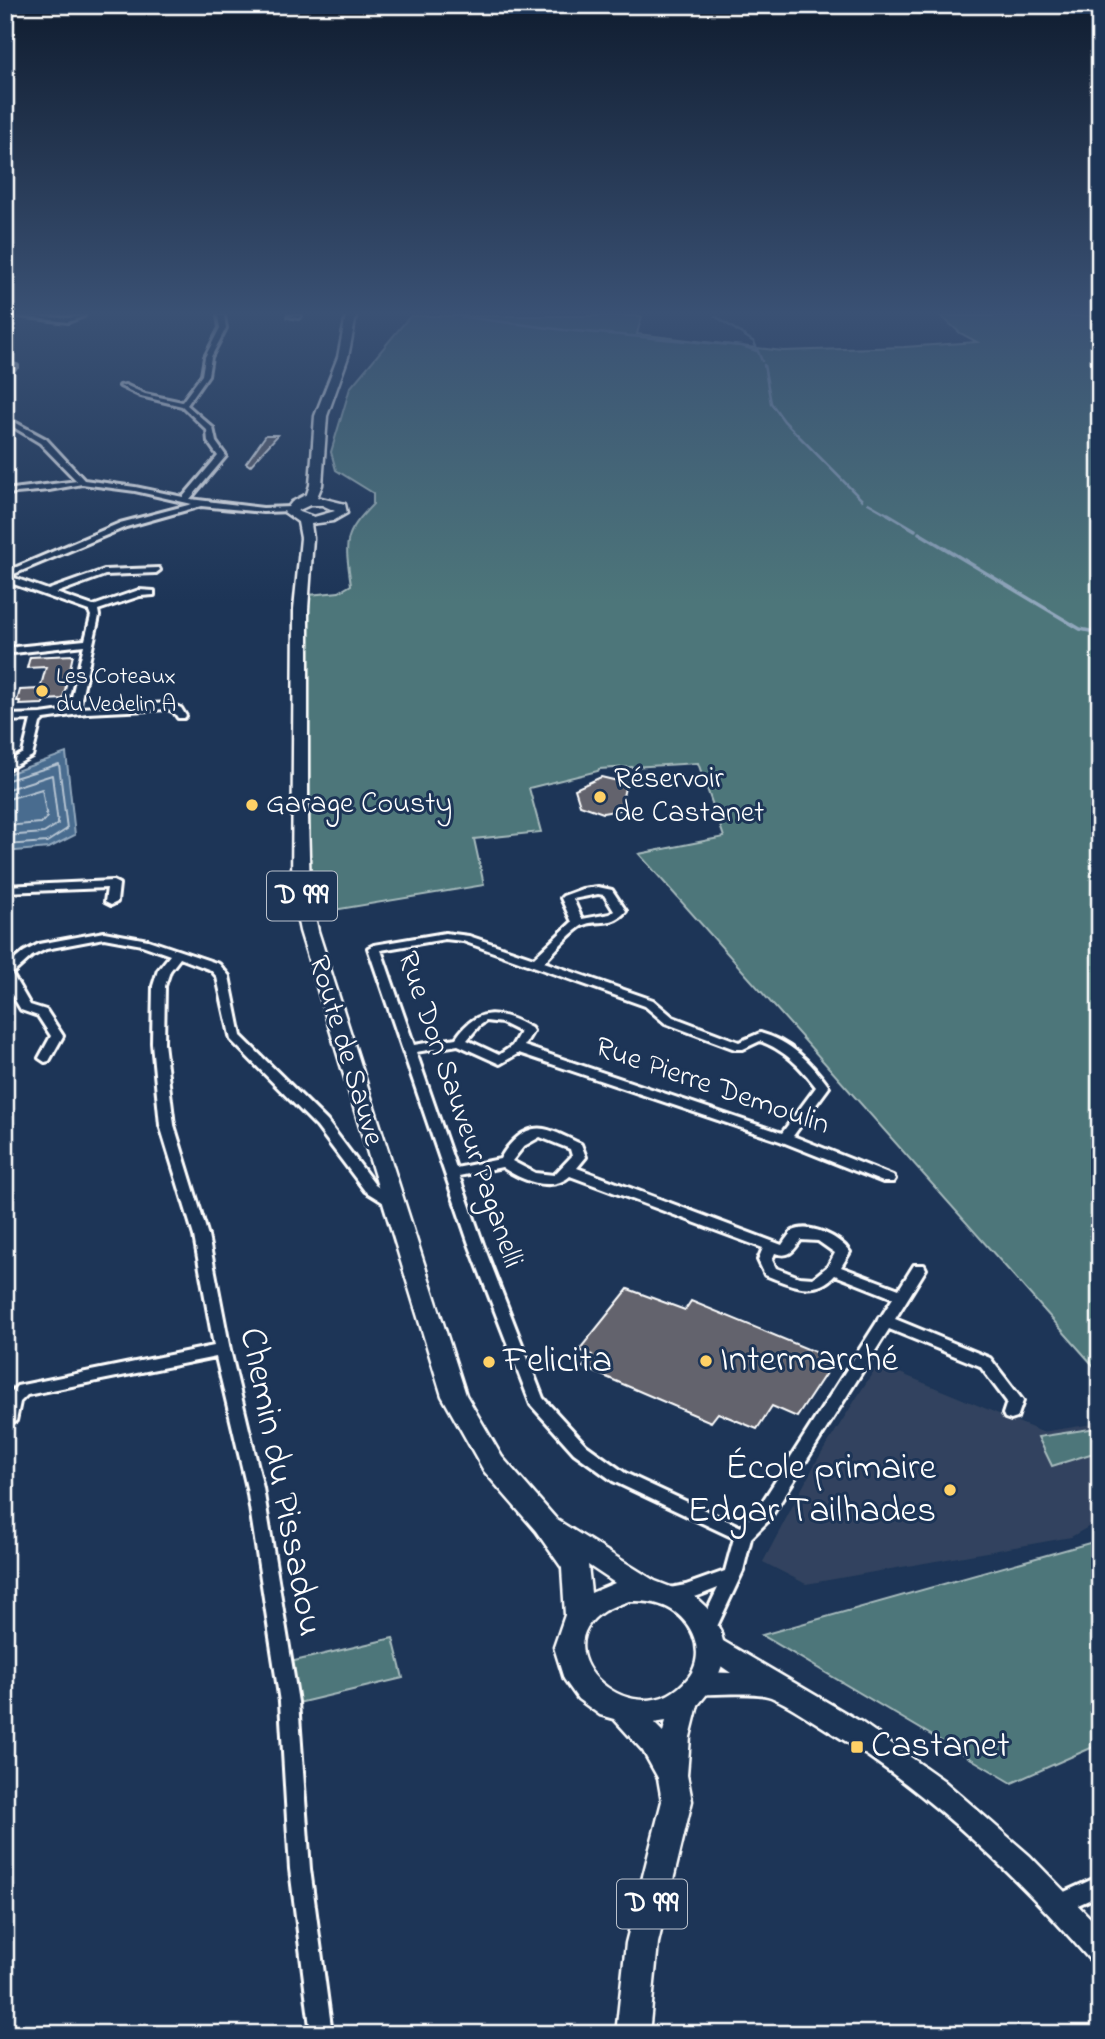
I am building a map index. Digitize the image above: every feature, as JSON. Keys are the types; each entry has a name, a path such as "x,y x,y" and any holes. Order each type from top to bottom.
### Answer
{"main road":[{"path":"295,509 312,496 316,485 323,411"},
{"path":"316,485 324,501"},
{"path":"324,501 337,504 342,510 336,516 321,520 306,529 295,509 324,501"},
{"name":"Route de Sauve","path":"306,529 301,609 301,892 309,931 454,1396 493,1464 545,1524 575,1566 579,1615"},
{"name":"Route de Sauve","path":"545,1524 656,1592"},
{"path":"627,1590 656,1592 683,1603 697,1615 709,1638 710,1665 693,1692 655,1710 623,1710 584,1688 573,1670 568,1651 570,1633 579,1615 592,1603 609,1594 627,1590"},
{"name":"D 999","path":"632,2034 642,1943 677,1801 672,1775 676,1737 693,1692"},
{"name":"D 999","path":"623,1710 653,1742 672,1775"}],"street":[{"path":"186,499 222,456 212,442 211,427 187,411"},
{"path":"5,419 43,441 82,482"},
{"path":"5,492 82,482 202,504 295,509"},
{"path":"5,576 123,524 202,504"},
{"path":"49,593 104,573 156,570"},
{"path":"5,576 93,610 139,593 151,593"},
{"path":"73,713 95,616 93,610"},
{"path":"5,651 89,642"},
{"path":"5,718 41,718 73,713 86,716 178,713"},
{"path":"5,768 28,754 35,722 41,718"},
{"path":"5,889 113,884 111,902"},
{"path":"536,963 578,923"},
{"path":"45,1058 57,1036 43,1013 25,1007 6,974 11,967 43,946 104,935 120,936 215,967 223,976 235,1037 322,1124 370,1188 391,1201"},
{"name":"Rue Don Sauveur Paganelli","path":"743,1535 619,1478 580,1449 536,1401 452,1173 374,948 444,936 465,938 649,1003 668,1020 739,1046 760,1037 778,1042 800,1057 823,1087 785,1138"},
{"name":"Chemin du Pissadou","path":"178,953 164,970 159,986 158,1043 167,1125 201,1236 222,1350 255,1488 289,1702 300,1869 322,2034"},
{"path":"409,1050 460,1041 470,1024 481,1017 505,1018 527,1031 517,1048"},
{"name":"Rue Pierre Demoulin","path":"460,1041 500,1060 517,1048 785,1138 888,1179"},
{"path":"541,1132 576,1147 579,1157 559,1178 545,1180 513,1169 505,1162 508,1154 530,1134 541,1132"},
{"path":"452,1173 505,1162"},
{"path":"568,1170 771,1245 785,1251 797,1235 816,1234 836,1243 843,1252 824,1280 808,1286 770,1271 765,1260 771,1245"},
{"path":"833,1269 900,1296"},
{"path":"919,1269 763,1515 743,1535 709,1638 769,1686 869,1742 946,1797 1013,1856 1100,1950"},
{"path":"884,1321 985,1362 1016,1401 1011,1414"},
{"path":"5,1418 10,1417 12,1401 22,1390 222,1350"},
{"path":"656,1592 686,1592 729,1577"},
{"path":"693,1692 769,1686"},
{"path":"1060,1904 1100,1885"}],"shaded area":[{"name":"École primaire Edgar Tailhades","path":"878,1364 1042,1432 1100,1423 1100,1520 1071,1537 806,1584 763,1562 816,1462"}],"green space":[{"path":"343,411 1100,411 1100,1373 639,854 724,837 698,763 599,769 529,788 541,832 474,839 484,885 334,910 310,884 309,595 339,592 351,585 348,540 356,524 373,504 373,493 336,470 331,452"},
{"path":"1096,1428 1100,1433 1100,1451 1052,1466 1038,1437"},
{"path":"1100,1540 1100,1744 1012,1783 762,1635"},
{"path":"393,1638 403,1678 298,1703 290,1662"}],"water":[{"path":"66,753 75,835 49,848 5,852 5,789 9,786 5,783 5,775"}],"building":[{"path":"266,435 278,435 250,466 246,463"},
{"path":"73,655 63,699 44,700 43,704 19,705 20,701 17,701 20,690 40,689 46,667 27,668 30,657"},
{"name":"Réservoir de Castanet","path":"601,777 626,783 620,810 603,813 580,805 575,789"},
{"name":"Intermarché","path":"628,1289 685,1310 691,1301 820,1354 830,1367 797,1417 772,1406 757,1429 718,1413 711,1422 583,1367 592,1355 579,1350"}],"waterway":[{"path":"777,411 862,500"},
{"path":"868,503 891,516"},
{"path":"888,514 915,530"},
{"path":"919,533 1080,629 1100,633"}],"place":[{"name":"Les Coteaux du Vedelin A","path":"42,691"},
{"name":"Réservoir de Castanet","path":"600,797"},
{"name":"Garage Cousty","path":"252,805"},
{"name":"Intermarché","path":"706,1361"},
{"name":"Felicita","path":"489,1362"},
{"name":"École primaire Edgar Tailhades","path":"950,1490"},
{"name":"Castanet","path":"857,1747"}]}
